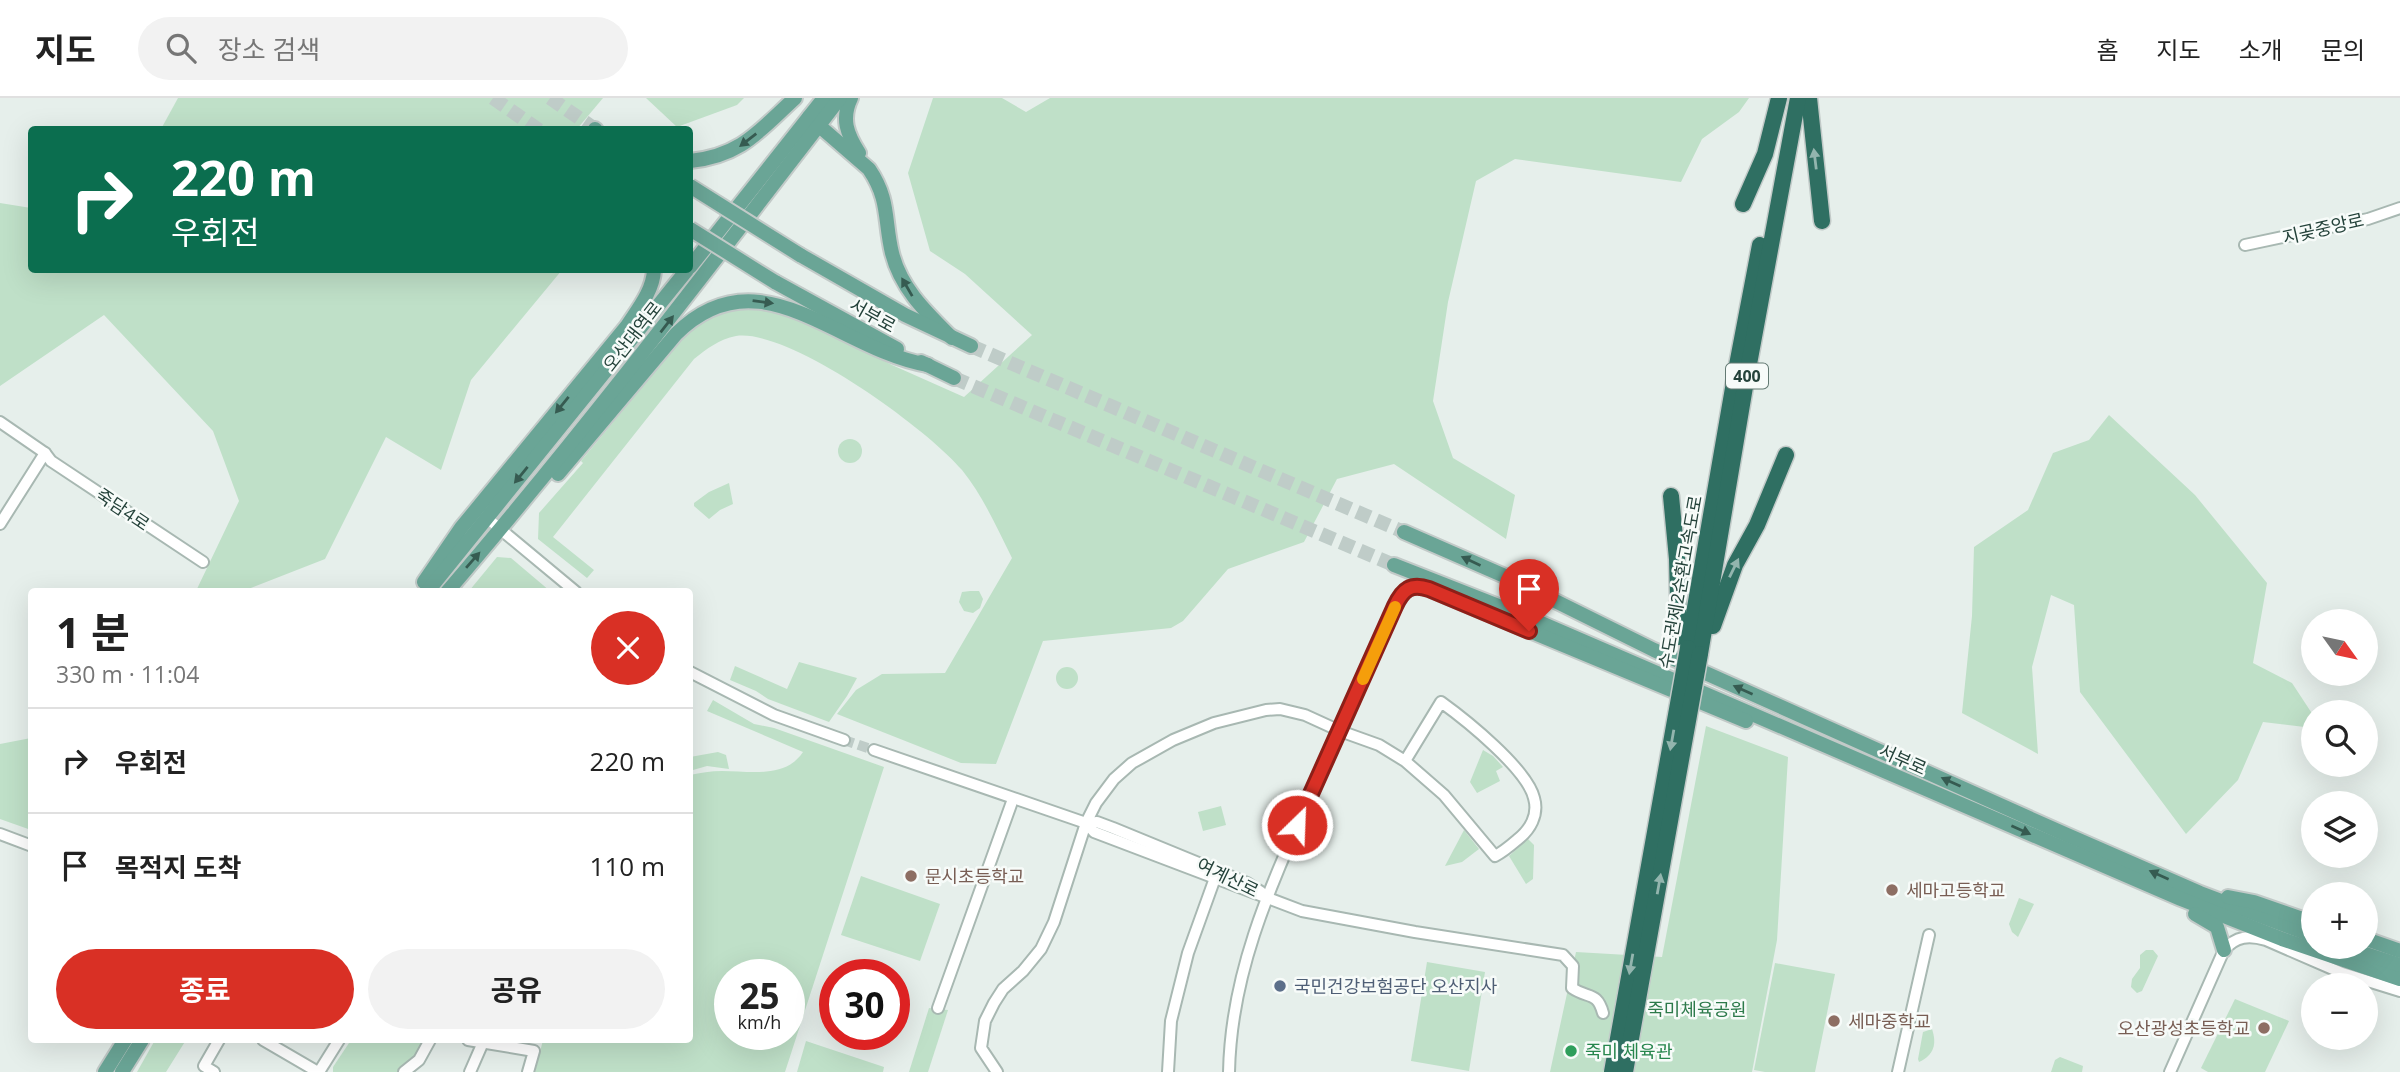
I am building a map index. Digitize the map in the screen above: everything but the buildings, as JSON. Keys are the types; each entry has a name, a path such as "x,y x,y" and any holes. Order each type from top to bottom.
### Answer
{"highway":[{"path":"1743,204 1765,154 1779,98"},
{"name":"수도권제2순환고속도로","path":"1625,1072 1689,647 1737,365 1787,98"},
{"name":"수도권제2순환고속도로","path":"1689,647 1747,375 1798,98"},
{"path":"1809,98 1822,221"},
{"path":"1689,647 1715,621 1735,565 1769,500 1786,455"},
{"path":"1671,496 1689,647"},
{"name":"400","path":"1612,1072 1689,647"}],"main road":[{"path":"693,161 713,159 737,149 795,98"},
{"name":"오산대역로","path":"450,588 501,530 651,344 814,121 824,98"},
{"name":"오산대역로","path":"693,262 814,121 840,98"},
{"path":"851,98 846,109 846,130 883,194 891,251 897,269 913,298 952,338"},
{"path":"814,121 869,169"},
{"name":"서부로","path":"693,188 800,255 905,315 971,346"},
{"name":"서부로","path":"693,231 775,282 954,378"},
{"path":"421,588 461,528 627,326 644,301 654,273"},
{"name":"오산대역로","path":"430,588 684,273"},
{"path":"515,512 550,483 676,334 697,316 722,304 750,300 783,306 893,357 928,365"},
{"name":"서부로","path":"1404,532 1507,577 1654,650 2200,893 2301,931"},
{"name":"서부로","path":"1394,565 1534,620 2122,875 2282,939 2400,979"},
{"path":"1395,606 1405,590 1411,586 1429,589 1880,777 1936,794"},
{"path":"2122,875 2217,927 2224,950"},
{"path":"2200,893 2254,902 2301,918"},
{"path":"2194,914 2256,937"},
{"path":"2378,943 2400,951"},
{"path":"2378,958 2400,965"},
{"path":"105,1072 123,1043"},
{"path":"122,1072 140,1043"}],"street":[{"name":"지곶중앙로","path":"2245,245 2368,219 2400,208"},
{"name":"죽담4로","path":"0,422 45,453 51,461 203,562"},
{"path":"0,524 45,453"},
{"path":"487,518 571,588"},
{"path":"1229,1072 1229,1045 1237,993 1266,896 1395,606"},
{"path":"693,674 775,715 844,740"},
{"path":"997,1072 981,1048 985,1021 1003,989 1023,971 1041,948 1054,922 1086,823 1114,779 1132,763 1173,740 1214,723 1280,709 1305,715 1379,745 1405,761 1444,795 1495,856 1525,834 1530,827 1536,808 1530,788 1494,747 1441,702 1405,761"},
{"name":"여계산로","path":"874,750 1086,823 1097,822 1247,883 1266,896"},
{"path":"938,1008 1013,799"},
{"name":"여계산로","path":"1086,823 1094,832 1244,891 1266,896"},
{"path":"0,834 28,844"},
{"path":"1168,1072 1171,1021 1188,953 1215,878"},
{"path":"1266,896 1302,911 1563,955 1573,966 1572,988 1594,996 1600,1002 1603,1013"},
{"path":"1898,1072 1928,935"},
{"path":"2170,1072 2224,950 2237,939 2256,937 2342,973 2400,991"},
{"path":"214,1072 204,1066 217,1043"},
{"path":"274,1043 319,1072 337,1043"},
{"path":"404,1072 419,1060 428,1043"},
{"path":"470,1072 482,1043"},
{"path":"493,1043 534,1051 528,1072"}],"green space":[{"path":"178,98 603,98 580,126 163,126"},
{"path":"646,98 744,98 737,105 676,126"},
{"path":"933,98 1002,98 1026,112 1050,98 1749,98 1739,112 1702,139 1681,182 1515,159 1476,181 1448,302 1433,401 1453,458 1515,495 1506,539 1394,464 1337,479 1304,542 1228,569 1183,621 1171,628 1043,641 996,764 961,763 837,714 856,690 882,674 945,673 1012,558 977,490 945,452 890,407 822,364 760,338 730,337 709,348 694,359 553,537 594,570 587,578 538,539 539,513 583,463 581,461 682,339 707,318 727,310 761,306 796,316 892,365 964,397 1032,335 965,274 930,251 908,173"},
{"path":"0,203 28,208 28,273 560,273 471,380 441,470 386,437 325,559 251,588 197,588 239,501 213,431 104,315 0,386"},
{"path":"2109,415 2195,495 2267,583 2253,663 2292,683 2303,700 2301,700 2301,727 2263,722 2238,780 2186,834 2080,692 2074,605 2051,595 2032,667 2038,754 1962,713 1972,616 1974,547 2028,510 2053,453 2089,440"},
{"path":"850,439 858,443 862,451 858,459 850,463 842,459 838,451 842,443"},
{"path":"729,483 733,504 709,519 694,506 694,503 709,492"},
{"path":"497,557 511,558 546,588 471,588"},
{"path":"979,591 983,599 980,608 973,613 964,611 959,602 962,592"},
{"path":"799,662 857,678 829,722 768,699 730,680 735,666 787,689"},
{"path":"1067,667 1075,670 1078,678 1075,686 1067,689 1059,686 1056,678 1059,670"},
{"path":"713,700 754,724 774,728 884,767 822,959 819,959 819,967 805,1010 805,959 714,959 714,1050 792,1050 785,1072 535,1072 542,1043 693,1043 693,774 718,771 766,772 796,761 803,752 707,711"},
{"name":"죽미체육공원","path":"1706,726 1788,757 1777,940 1752,1072 1550,1072 1576,952 1662,957"},
{"path":"28,739 28,829 0,819 0,744"},
{"path":"1483,750 1503,767 1496,771 1500,781 1477,793 1470,782"},
{"path":"718,752 726,755 729,769 707,766 693,770 693,756"},
{"path":"1221,806 1226,825 1203,831 1198,812"},
{"path":"1464,830 1479,849 1462,862 1445,866"},
{"path":"1528,839 1534,845 1533,879 1526,884 1509,856"},
{"path":"861,876 940,904 920,961 841,935"},
{"path":"2019,898 2034,904 2018,937 2009,924"},
{"path":"2146,950 2153,950 2158,956 2142,991 2137,993 2131,987 2132,979 2140,968 2140,955"},
{"path":"1427,962 1485,972 1469,1071 1411,1061"},
{"path":"1775,963 1835,974 1815,1072 1754,1070"},
{"path":"2235,999 2289,1021 2265,1072 2208,1072 2201,1068"},
{"path":"929,1008 948,1010 928,1072 909,1072"},
{"path":"1932,1029 1933,1049 1919,1062 1923,1032"},
{"path":"806,1041 819,1045 819,1050 833,1050 884,1067 883,1072 797,1072"},
{"path":"153,1043 184,1043 166,1072 137,1072"},
{"path":"349,1043 425,1043 414,1062 400,1072 333,1072 333,1067"},
{"path":"2060,1057 2083,1066 2082,1072 2051,1072 2055,1060"}],"tunnel":[{"path":"493,98 533,126"},
{"path":"550,98 591,126"},
{"path":"971,346 1404,532"},
{"path":"954,378 1394,565"},
{"path":"844,740 874,750"}],"slow traffic":[{"path":"1363,679 1395,607"}],"place":[{"name":"문시초등학교","path":"911,876"},
{"name":"세마고등학교","path":"1892,890"},
{"name":"국민건강보험공단 오산지사","path":"1280,986"},
{"name":"세마중학교","path":"1834,1021"},
{"name":"오산광성초등학교","path":"2264,1028"},
{"name":"죽미 체육관","path":"1571,1051"}],"route":[{"path":"1297,825 1400,595 1405,590 1411,586 1420,586 1529,631"}]}
